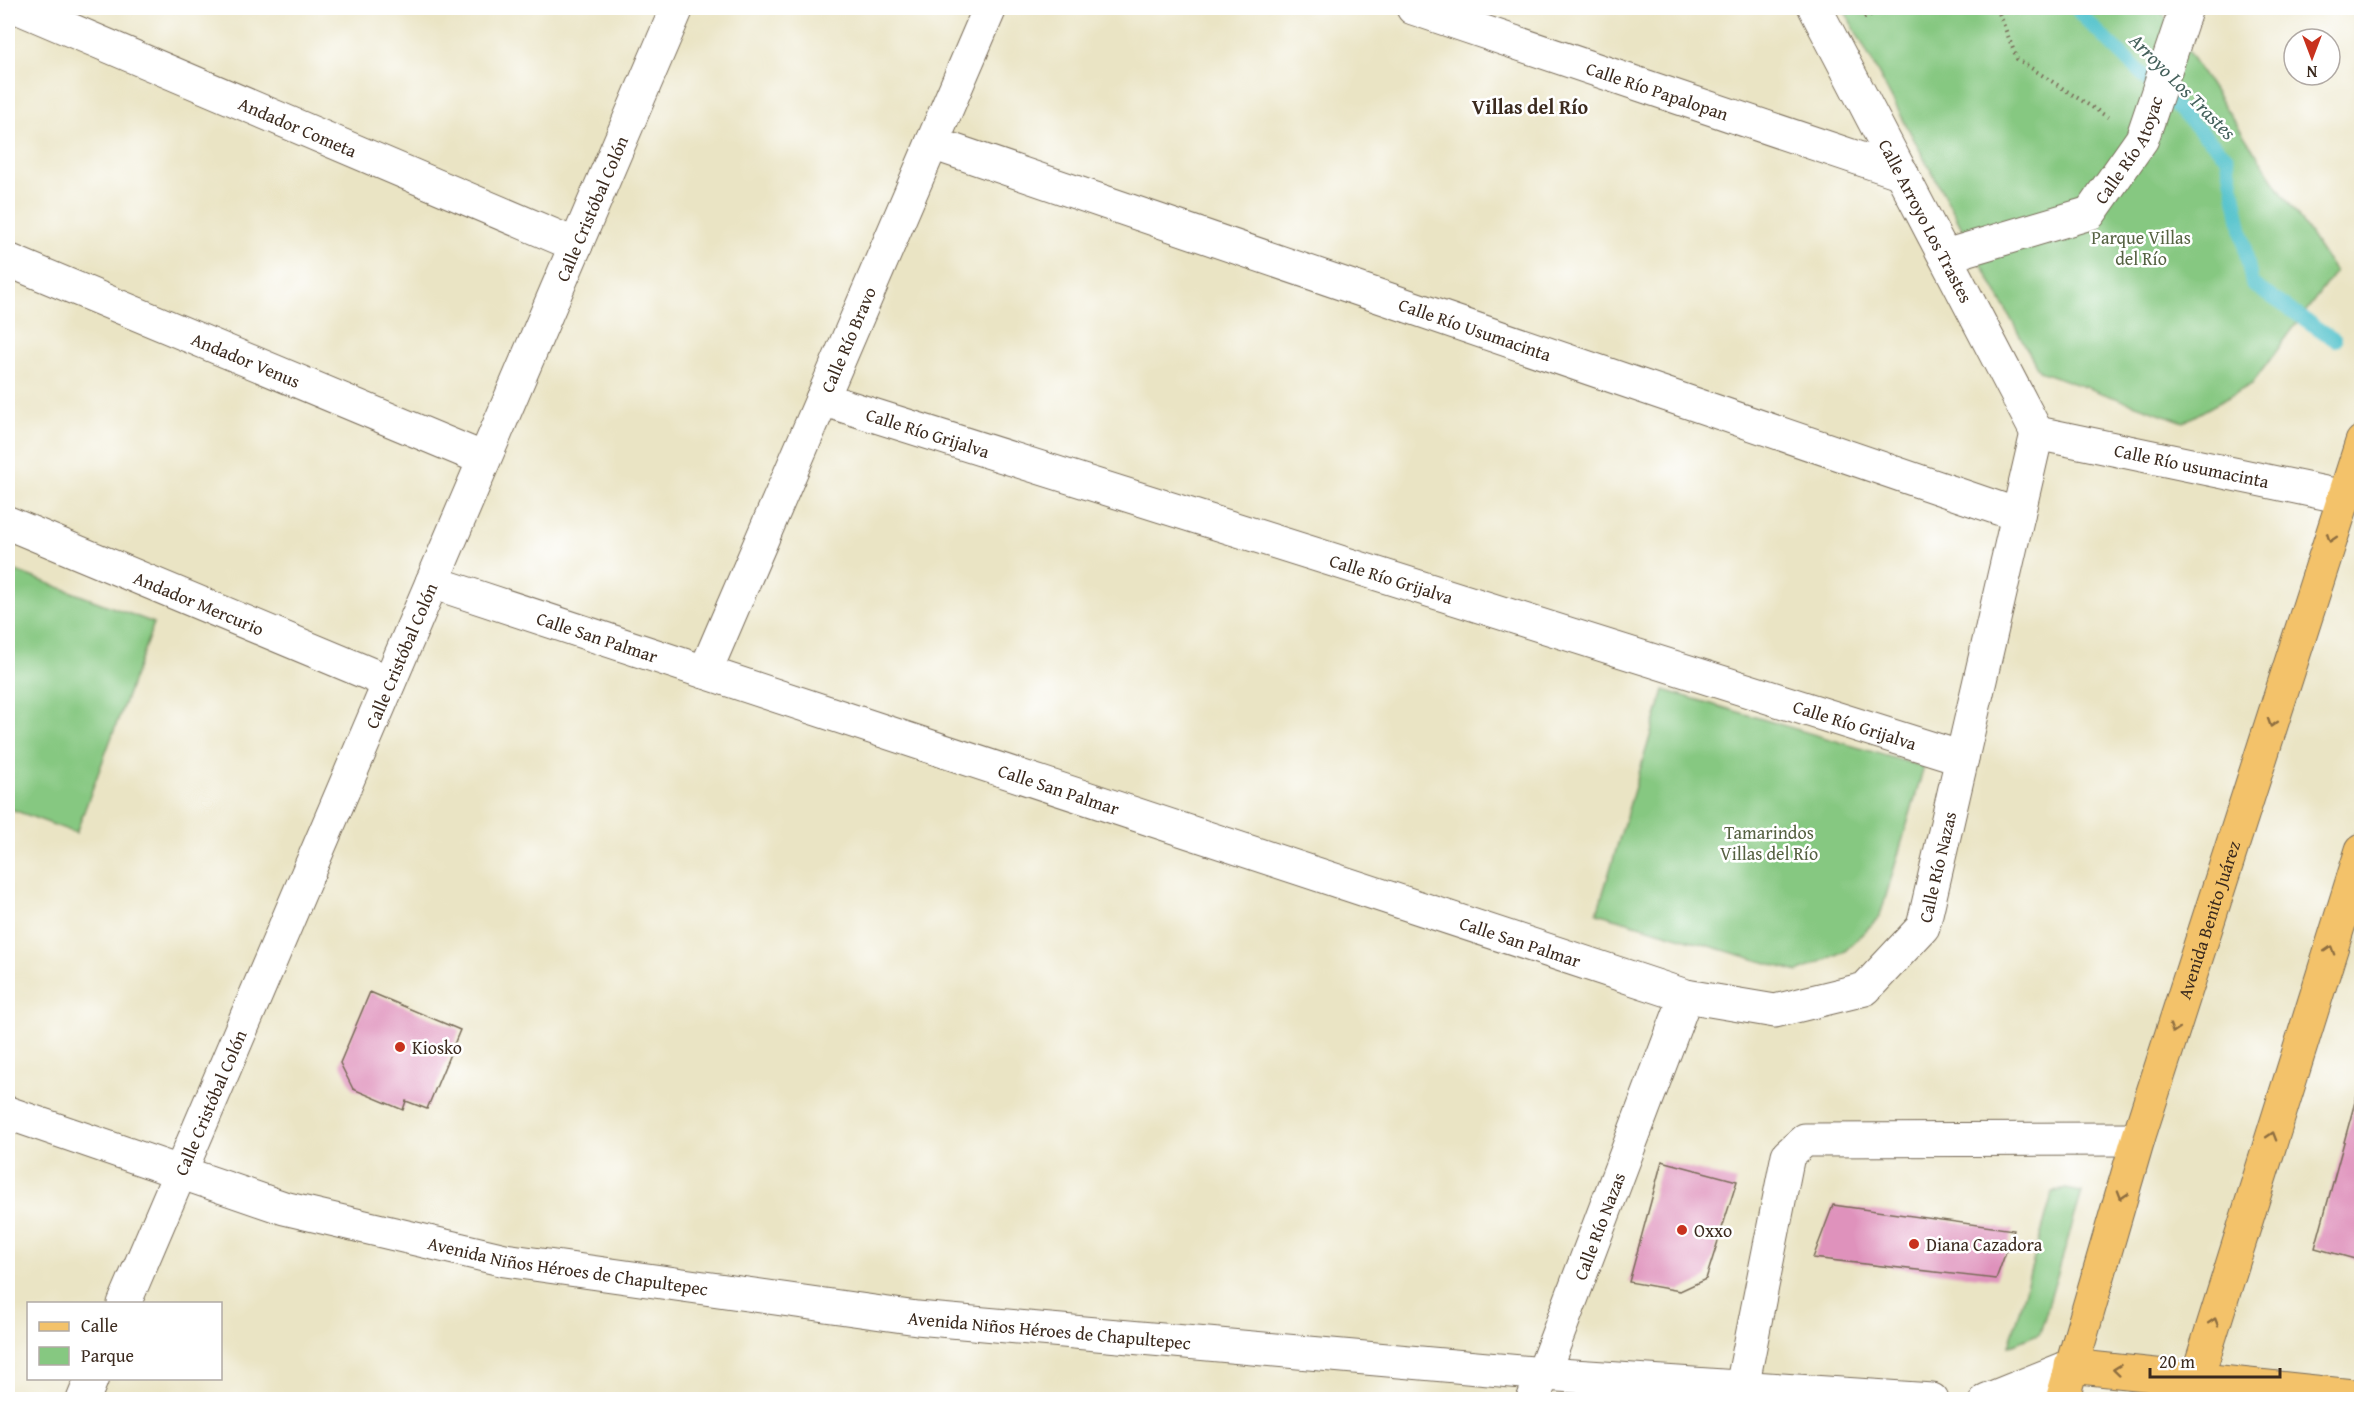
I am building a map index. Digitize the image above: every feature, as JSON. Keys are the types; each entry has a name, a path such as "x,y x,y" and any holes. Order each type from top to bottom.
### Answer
{"main road":[{"name":"Avenida Benito Juárez","path":"2062,1400 2138,1139 2361,442"},
{"path":"2193,1389 2361,850"},
{"path":"2071,1366 2193,1389 2361,1397"}],"street":[{"name":"Andador Cometa","path":"19,8 576,245"},
{"name":"Calle Río Bravo","path":"705,672 990,8"},
{"name":"Calle Río Papalopan","path":"1413,8 1902,173"},
{"name":"Calle Arroyo Los Trastes","path":"1815,8 2037,433"},
{"name":"Calle Río Atoyac","path":"1945,256 2091,213 2142,139 2186,8"},
{"name":"Calle Cristóbal Colón","path":"125,1302 576,245 674,9"},
{"name":"Calle Río Usumacinta","path":"932,143 2018,515"},
{"name":"Andador Venus","path":"8,260 484,459"},
{"name":"Calle Río Grijalva","path":"822,399 1962,758"},
{"name":"Calle Río Nazas","path":"1539,1387 1686,996 1775,1011 1866,989 1923,927 2037,433"},
{"name":"Calle Río usumacinta","path":"2037,433 2344,497"},
{"name":"Andador Mercurio","path":"8,524 389,682"},
{"name":"Calle San Palmar","path":"432,582 1686,996"},
{"name":"Avenida Niños Héroes de Chapultepec","path":"8,1113 284,1208 505,1260 917,1318 1539,1387 1742,1387 1932,1400"},
{"path":"1742,1387 1788,1155 1805,1140 2138,1139"},
{"path":"1987,1400 2071,1366"},
{"path":"83,1400 91,1380"}],"path":[{"path":"1997,8 2017,59 2142,139"}],"green space":[{"name":"Parque Villas del Río","path":"1843,8 2159,8 2335,272 2252,384 2184,422 2039,371"},
{"path":"8,568 154,623 76,833 8,808"},
{"name":"Tamarindos Villas del Río","path":"1664,690 1924,767 1880,916 1845,951 1798,972 1597,913"},
{"path":"2066,1189 2082,1192 2040,1333 2009,1346 2053,1192"}],"building":[{"name":"Kiosko","path":"370,992 460,1030 427,1109 406,1101 403,1110 353,1089 340,1063"},
{"path":"2362,1081 2362,1261 2315,1248"},
{"name":"Oxxo","path":"1662,1161 1737,1181 1706,1279 1680,1291 1629,1282"},
{"name":"Diana Cazadora","path":"1833,1205 2014,1230 1996,1279 1813,1258"}],"waterway":[{"name":"Arroyo Los Trastes","path":"2076,8 2227,157 2252,284 2335,340"}],"place":[{"name":"Kiosko","path":"400,1047"},
{"name":"Oxxo","path":"1682,1230"},
{"name":"Diana Cazadora","path":"1914,1244"}],"district":[{"name":"Villas del Río","path":"1530,106"}]}
